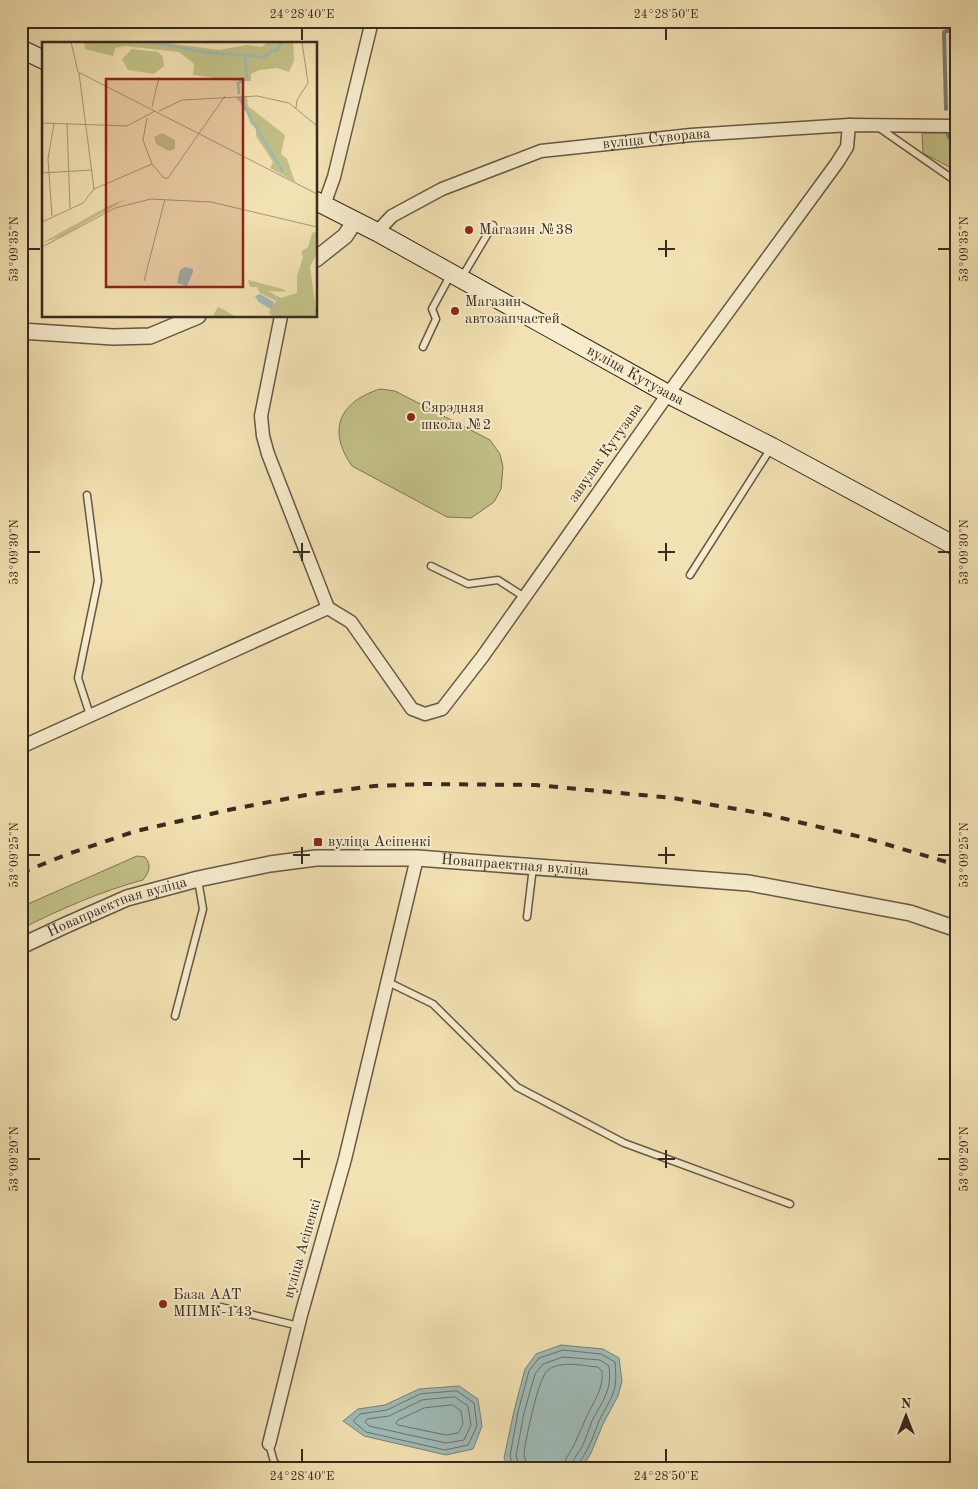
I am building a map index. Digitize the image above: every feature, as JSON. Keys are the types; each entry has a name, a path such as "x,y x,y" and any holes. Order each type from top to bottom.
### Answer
{"main road":[{"path":"21,49 42,59"},
{"name":"вуліца Кутузава","path":"320,203 377,232 668,394 772,447 957,547"}],"street":[{"path":"320,203 334,176 372,21"},
{"name":"вуліца Суворава","path":"377,232 392,216 442,189 541,151 691,135 849,125 957,126"},
{"name":"завулак Кутузава","path":"328,608 351,622 412,709 425,714 442,709 526,598 668,394 848,147 849,125"},
{"path":"318,257 345,236 355,221"},
{"path":"21,331 113,337 150,336 193,318"},
{"path":"21,747 328,608 268,454 263,436 261,416 281,318"},
{"name":"Новапраектная вуліца","path":"21,946 127,898 198,879 270,864 316,858 417,858 749,883 910,913 957,929"},
{"name":"вуліца Асіпенкі","path":"268,1444 345,1159 417,858"}],"lane":[{"path":"875,125 957,182"},
{"path":"423,347 436,319 432,309 493,225"},
{"path":"690,575 772,447"},
{"path":"87,495 98,581 78,678 90,715"},
{"path":"431,566 468,584 498,580 526,598"},
{"path":"527,917 533,866"},
{"path":"175,1016 203,909 198,879"},
{"path":"388,982 434,1004 517,1087 624,1143 790,1204"},
{"path":"221,1307 299,1326"},
{"path":"268,1444 274,1462 280,1468"}],"shaded area":[{"path":"922,133 957,133 957,171 923,153"},
{"path":"380,389 395,391 490,440 500,454 503,467 501,489 494,502 471,518 447,517 352,466 344,453 340,441 339,429 341,419 355,401"},
{"path":"137,856 145,857 149,866 143,880 80,901 21,929 21,907"}],"water":[{"path":"561,1345 603,1349 619,1358 622,1381 618,1396 582,1468 509,1468 504,1458 525,1369 536,1354"},
{"path":"459,1386 478,1399 482,1426 473,1449 446,1455 364,1436 343,1421 358,1409 385,1405 419,1389"}],"waterway":[{"path":"946,109 944,32 957,28"},
{"path":"948,135 957,151"}],"railway":[{"path":"21,873 68,854 136,831 233,809 306,795 374,786 426,784 536,785 673,798 765,814 865,838 957,865"}],"place":[{"name":"Магазин №38","path":"469,230"},
{"name":"Магазин автозапчастей","path":"455,311"},
{"name":"Сярэдняя школа №2","path":"411,417"},
{"name":"вуліца Асіпенкі","path":"318,842"},
{"name":"База ААТ МПМК-143","path":"163,1304"}]}
